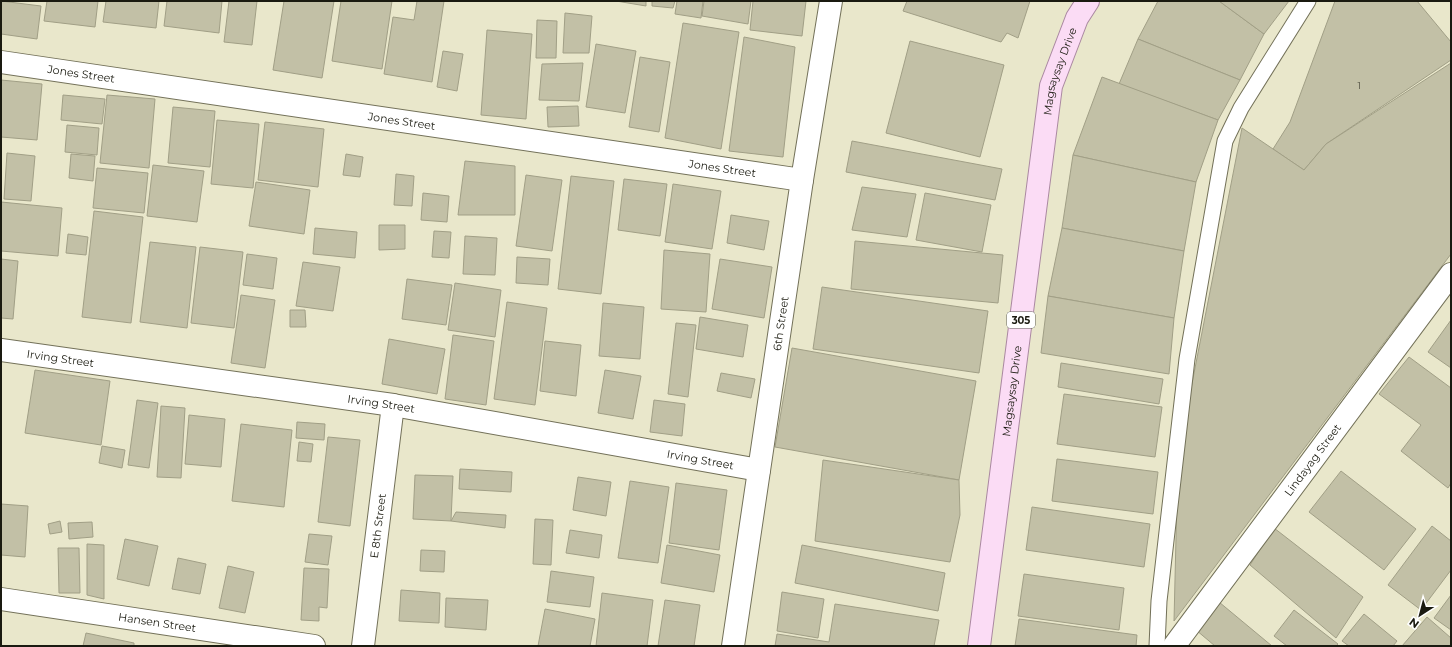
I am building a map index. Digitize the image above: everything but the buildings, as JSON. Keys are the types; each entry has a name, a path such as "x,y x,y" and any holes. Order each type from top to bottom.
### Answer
{"main road":[{"name":"Magsaysay Drive","path":"979,646 1051,86 1077,18 1088,1"}],"street":[{"name":"6th Street","path":"733,646 802,180 831,1"},
{"name":"Jones Street","path":"1,62 802,180"},
{"name":"Lindayag Street","path":"1174,646 1451,274"},
{"name":"Irving Street","path":"1,350 393,405 759,470"},
{"name":"E 8th Street","path":"363,646 393,405"},
{"name":"Hansen Street","path":"1,600 314,646"}],"lane":[{"path":"1157,646 1159,601 1187,359 1224,141 1241,108 1308,1"}]}
